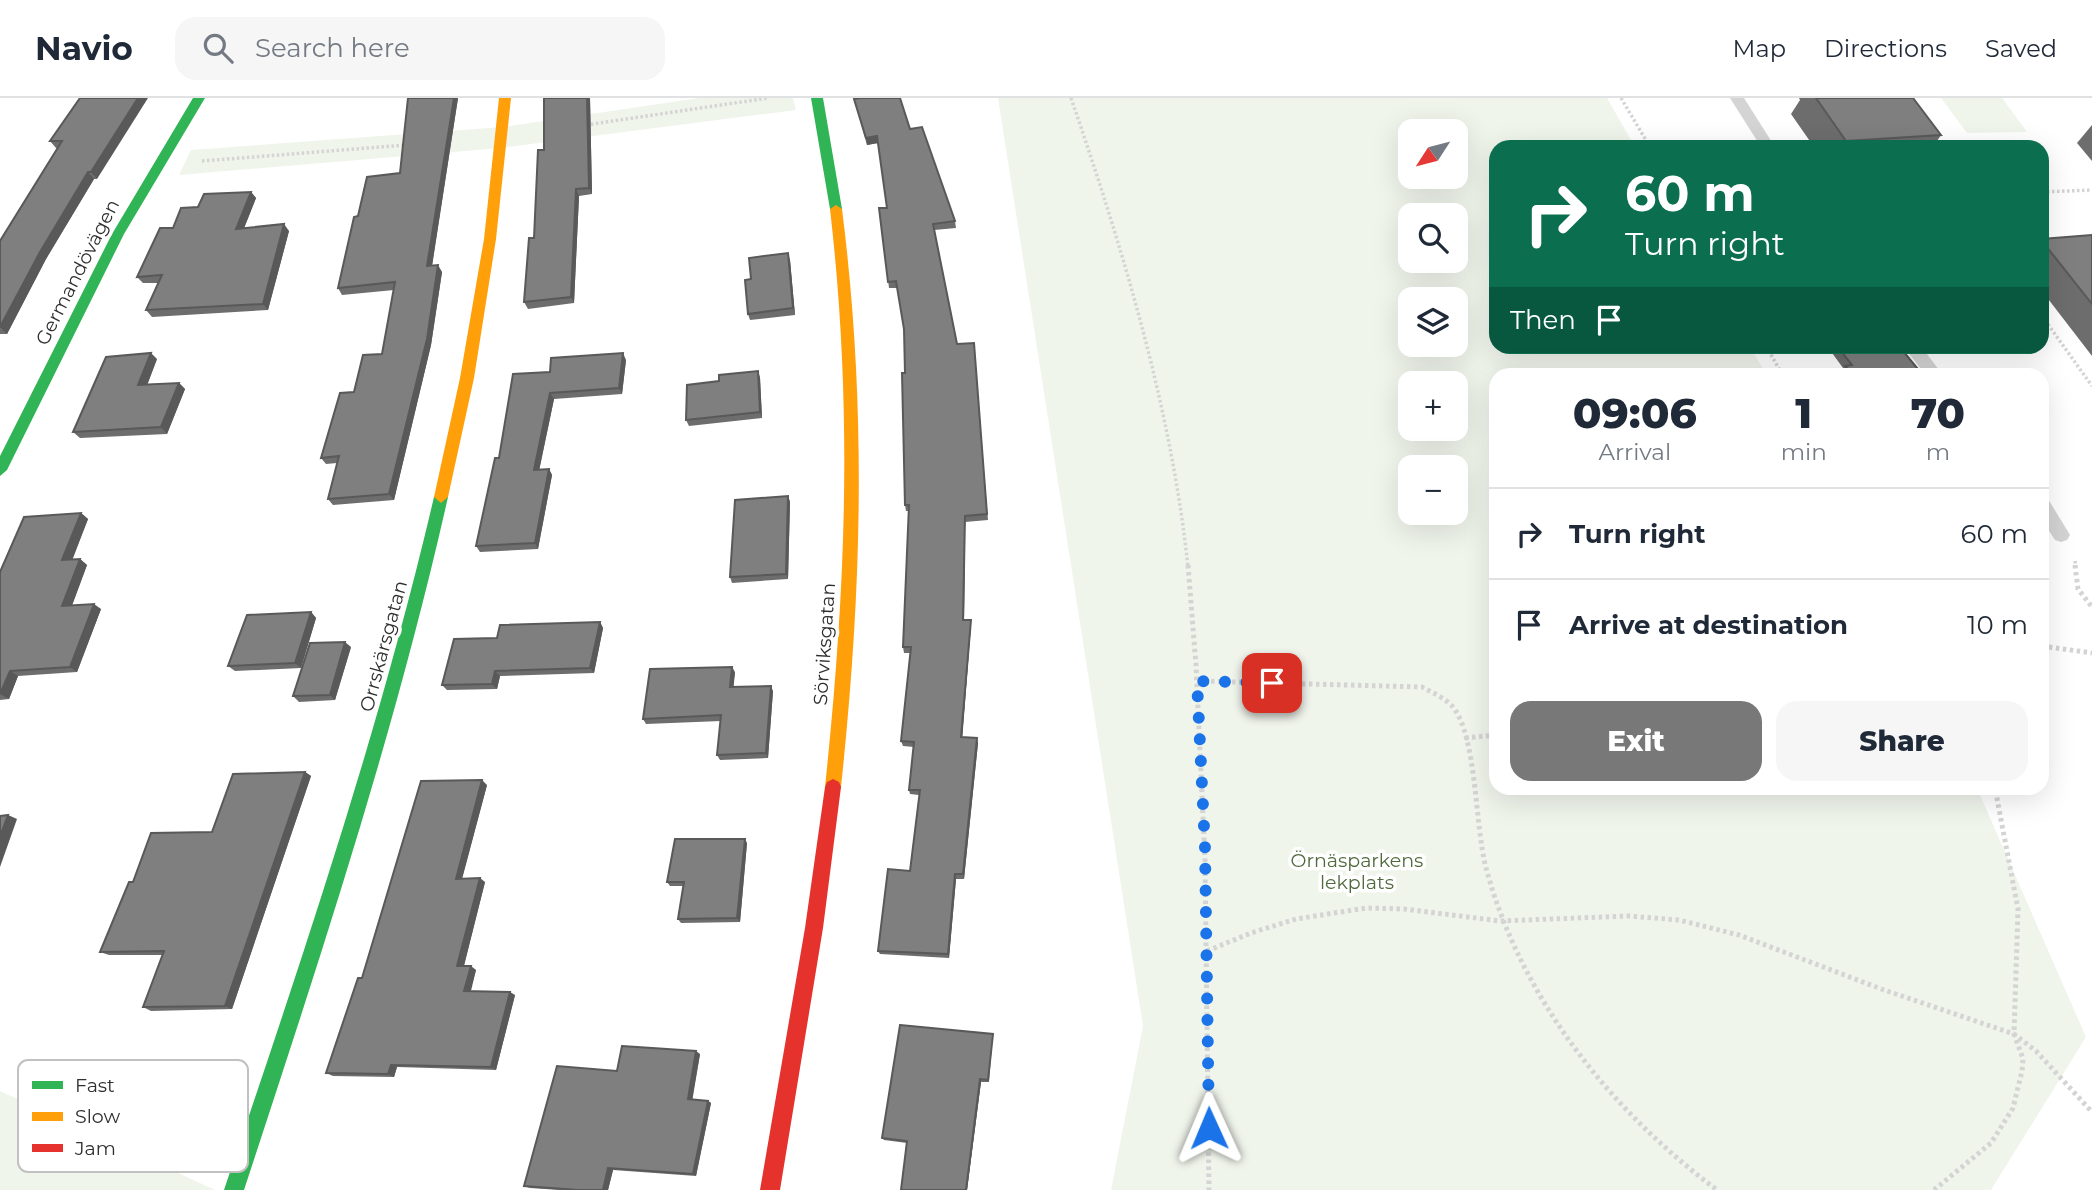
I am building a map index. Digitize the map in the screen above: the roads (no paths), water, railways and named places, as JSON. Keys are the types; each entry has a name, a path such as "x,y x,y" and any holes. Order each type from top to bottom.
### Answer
{"street":[{"name":"Germandövägen","path":"0,470 103,263 172,138 199,98"},
{"name":"Orrskärsgatan","path":"248,1147 342,862 395,683 435,532 483,296 505,98"},
{"name":"Sörviksgatan","path":"769,1190 796,1051 829,819 846,647 852,549 853,422 846,290 833,178 817,98"},
{"name":"Orrskärsgatan","path":"234,1190 240,1172"}],"lane":[{"path":"1737,98 1764,140"},
{"path":"1918,354 1929,368"},
{"path":"2049,515 2061,535"}],"park label":[{"name":"Örnäsparkens lekplats","path":"1357,871"}]}
